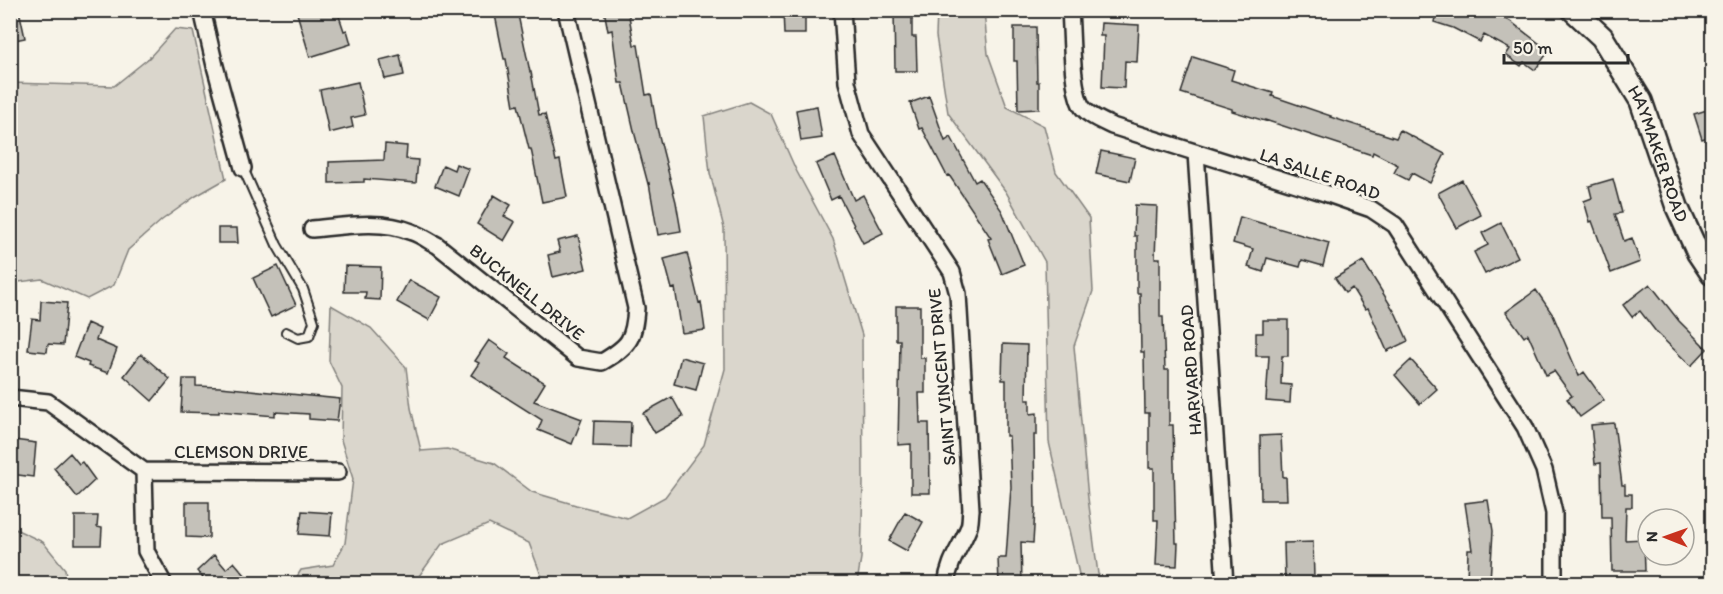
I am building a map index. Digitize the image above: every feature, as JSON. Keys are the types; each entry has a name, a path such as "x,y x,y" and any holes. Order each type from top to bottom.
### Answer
{"main road":[{"name":"HAYMAKER ROAD","path":"1573,10 1602,38 1641,100 1677,207 1698,253 1713,274"}],"street":[{"path":"202,10 243,168"},
{"name":"BUCKNELL DRIVE","path":"312,229 386,225 411,231 437,245 578,358 602,362 621,350 634,330 636,308 566,10"},
{"name":"SAINT VINCENT DRIVE","path":"842,10 847,82 861,134 952,272 958,294 971,510 969,528 954,554 946,584"},
{"name":"LA SALLE ROAD","path":"1070,10 1075,81 1081,106 1091,115 1112,126 1371,209 1395,225 1525,428 1544,470 1554,513 1554,584"},
{"name":"HARVARD ROAD","path":"1196,153 1225,584"},
{"path":"10,398 48,402 144,471 146,551 164,584"},
{"name":"CLEMSON DRIVE","path":"144,471 338,472"}],"lane":[{"path":"243,168 277,245 303,289 314,322 309,336 298,338 286,332"}],"shaded area":[{"path":"937,11 984,11 988,54 1007,107 1044,126 1056,172 1089,218 1093,291 1074,346 1088,498 1098,574 1107,583 1081,583 1049,442 1045,262 1006,192 948,113 936,36"},
{"path":"175,29 193,31 226,179 196,196 162,220 128,250 114,285 87,299 42,279 11,283 11,83 114,86 149,58"},
{"path":"749,102 771,114 796,170 833,239 862,335 863,483 861,558 857,583 544,583 529,543 489,524 442,544 414,583 293,583 301,570 333,565 345,543 353,479 341,440 342,388 329,361 331,305 371,328 406,367 411,408 421,451 447,449 494,463 532,492 627,518 665,497 704,445 725,369 724,228 710,173 704,116"},
{"path":"11,527 43,542 65,569 67,583 11,583"}],"building":[{"path":"10,10 19,10 25,38 10,41"},
{"path":"296,10 337,10 351,44 310,57"},
{"path":"494,10 517,10 539,115 545,114 556,161 560,160 567,197 542,202 531,149 529,149 518,105 514,106"},
{"path":"604,10 628,10 634,45 638,45 646,95 651,94 681,231 658,235 649,183 623,83 619,83 612,30 608,31"},
{"path":"783,10 805,10 805,34 784,34"},
{"path":"894,10 912,10 912,37 916,37 917,71 895,71"},
{"path":"1437,10 1489,10 1510,21 1549,51 1535,70 1524,62 1521,66 1506,55 1510,49 1484,35 1480,42 1453,28 1434,22"},
{"path":"1101,23 1139,25 1137,62 1125,61 1124,88 1102,87 1104,36 1100,36"},
{"path":"1014,27 1036,27 1039,109 1018,110"},
{"path":"400,55 404,75 385,79 380,60"},
{"path":"1193,57 1234,70 1231,80 1273,93 1272,96 1396,138 1400,130 1445,154 1430,183 1412,173 1408,180 1394,173 1398,165 1373,152 1372,155 1181,93"},
{"path":"358,82 365,115 351,118 353,127 329,133 320,90"},
{"path":"929,96 945,141 951,137 975,182 980,179 1002,211 1024,265 1002,274 988,239 991,238 949,175 947,176 922,128 919,129 910,103"},
{"path":"817,106 822,138 801,141 796,110"},
{"path":"1713,108 1713,135 1702,139 1694,114"},
{"path":"385,144 407,146 406,159 418,160 416,183 364,179 364,182 329,183 329,162 384,160"},
{"path":"1101,151 1135,158 1130,181 1096,174"},
{"path":"835,156 854,200 863,195 883,233 863,243 839,196 831,200 816,164"},
{"path":"456,164 469,169 459,196 435,186 443,165 454,170"},
{"path":"1613,179 1622,213 1615,214 1624,241 1632,238 1640,262 1611,273 1584,201 1592,198 1589,186"},
{"path":"1462,180 1481,215 1457,228 1438,193"},
{"path":"494,195 511,205 504,216 515,222 504,241 477,224"},
{"path":"1135,205 1157,206 1155,258 1160,258 1160,317 1163,317 1165,370 1169,370 1169,425 1173,425 1177,566 1156,565 1158,520 1154,520 1154,468 1149,468 1149,413 1145,413 1144,352 1141,352 1140,293 1137,293 1137,236 1134,236"},
{"path":"1240,217 1329,243 1323,266 1302,260 1300,267 1267,258 1263,272 1248,267 1253,249 1233,243"},
{"path":"1501,223 1518,257 1485,274 1474,252 1488,245 1482,233"},
{"path":"218,228 237,228 238,243 218,243"},
{"path":"578,236 586,269 553,277 548,255 560,252 557,241"},
{"path":"687,253 699,303 701,302 705,330 682,333 675,288 672,289 664,259"},
{"path":"1363,261 1396,314 1408,341 1387,351 1368,308 1365,309 1352,288 1345,293 1335,278"},
{"path":"278,266 296,305 271,317 253,278"},
{"path":"345,266 381,267 380,300 365,299 366,292 344,292"},
{"path":"409,280 441,297 429,320 397,302"},
{"path":"1650,284 1679,321 1707,349 1691,366 1657,333 1640,311 1632,317 1623,305"},
{"path":"1536,290 1553,315 1579,376 1584,372 1604,400 1580,417 1567,399 1572,396 1554,371 1546,375 1528,334 1524,337 1506,312"},
{"path":"41,301 67,303 63,345 48,344 47,352 28,350 32,319 40,320"},
{"path":"896,306 920,306 920,358 925,358 925,393 919,393 920,423 929,423 930,493 911,493 911,444 898,445 900,340 896,340"},
{"path":"1263,320 1288,320 1288,356 1282,356 1281,384 1291,385 1290,403 1266,401 1269,356 1256,356 1256,333 1263,333"},
{"path":"87,323 100,329 96,340 117,349 108,373 88,366 89,363 74,357"},
{"path":"489,340 509,354 506,358 545,383 534,401 582,419 572,444 538,430 542,420 471,375 479,363 475,361"},
{"path":"1003,344 1027,345 1026,400 1030,400 1030,414 1037,413 1037,435 1034,435 1033,543 1021,542 1022,584 999,584 998,558 1006,558 1011,487 1009,436 1006,436 1006,380 1002,380"},
{"path":"141,354 170,379 152,401 124,376"},
{"path":"681,357 703,363 696,390 674,384"},
{"path":"1411,360 1437,389 1420,404 1395,375"},
{"path":"183,379 196,379 196,386 340,399 337,421 309,419 309,414 275,412 275,416 219,411 219,413 181,412"},
{"path":"672,397 683,417 655,433 643,413"},
{"path":"594,421 631,422 630,447 593,446"},
{"path":"1614,423 1622,485 1625,485 1625,494 1632,494 1632,507 1626,507 1625,540 1636,539 1636,567 1645,567 1645,571 1612,571 1611,517 1602,517 1601,463 1595,464 1591,425"},
{"path":"1281,435 1283,477 1286,477 1287,500 1261,500 1260,436"},
{"path":"14,440 36,443 33,477 11,474 10,442 13,443"},
{"path":"70,453 79,464 82,462 95,480 77,497 54,468"},
{"path":"1488,500 1493,531 1490,581 1467,580 1468,550 1472,550 1465,503"},
{"path":"186,502 209,502 209,538 186,537"},
{"path":"302,511 332,513 330,536 299,534"},
{"path":"905,512 923,522 907,551 889,541"},
{"path":"75,516 98,516 97,527 102,528 101,545 75,545"},
{"path":"1313,542 1314,578 1285,579 1284,543"},
{"path":"214,555 226,569 234,562 245,575 237,582 238,584 208,584 197,571"}]}
